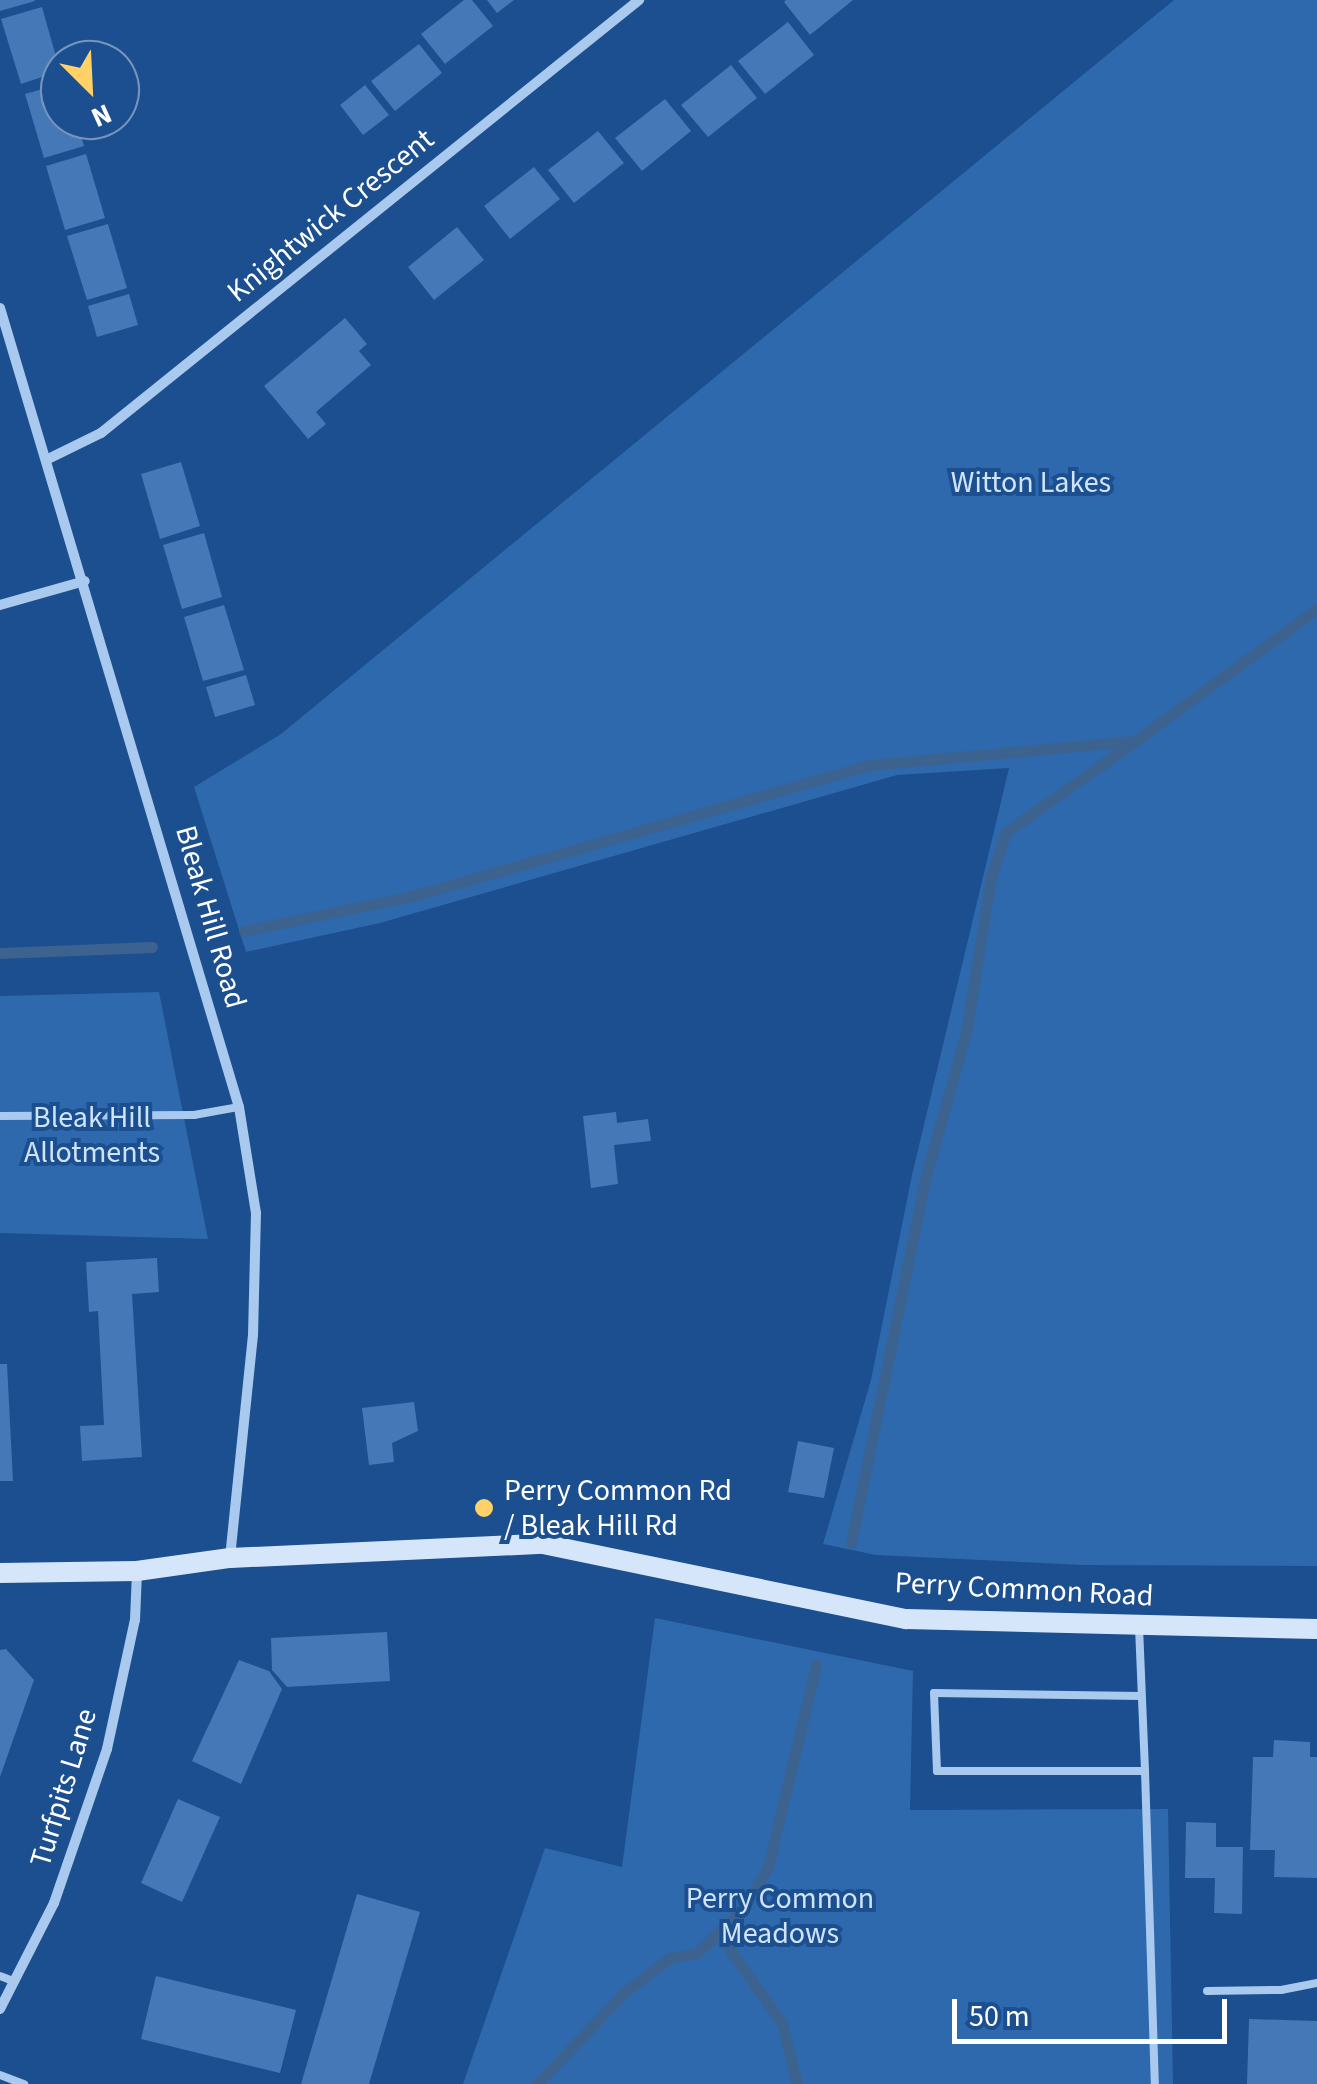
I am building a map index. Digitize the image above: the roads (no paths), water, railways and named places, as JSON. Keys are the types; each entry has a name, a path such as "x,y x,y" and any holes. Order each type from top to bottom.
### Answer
{"street":[{"name":"Knightwick Crescent","path":"48,459 100,433 638,0"},
{"name":"Bleak Hill Road","path":"0,308 240,1107 256,1230 253,1335 230,1558"},
{"path":"0,606 85,581"},
{"name":"Perry Common Road","path":"0,1573 137,1571 230,1558 543,1544 906,1619 1317,1630"},
{"name":"Turfpits Lane","path":"0,2009 54,1903 107,1749 134,1620 137,1571"}],"lane":[{"path":"0,1116 194,1115 240,1107"},
{"path":"1139,1627 1154,2084"},
{"path":"1140,1696 934,1694 937,1771 1145,1772"},
{"path":"0,1976 13,1981"},
{"path":"1207,1990 1282,1990 1317,1983"},
{"path":"0,2075 24,2084"}],"waterway":[{"path":"244,931 413,896 870,765 1135,741 1317,609"},
{"path":"851,1543 924,1183 966,1033 991,877 1006,832 1134,742"},
{"path":"0,953 152,947"},
{"path":"537,2084 626,1991 670,1958 697,1953 745,1907 768,1867 816,1665"},
{"path":"718,1933 782,2023 797,2084"}],"place":[{"name":"Perry Common Rd / Bleak Hill Rd","path":"484,1508"}],"park label":[{"name":"Witton Lakes","path":"1031,483"},
{"name":"Bleak Hill Allotments","path":"92,1135"},
{"name":"Perry Common Meadows","path":"780,1916"}]}
